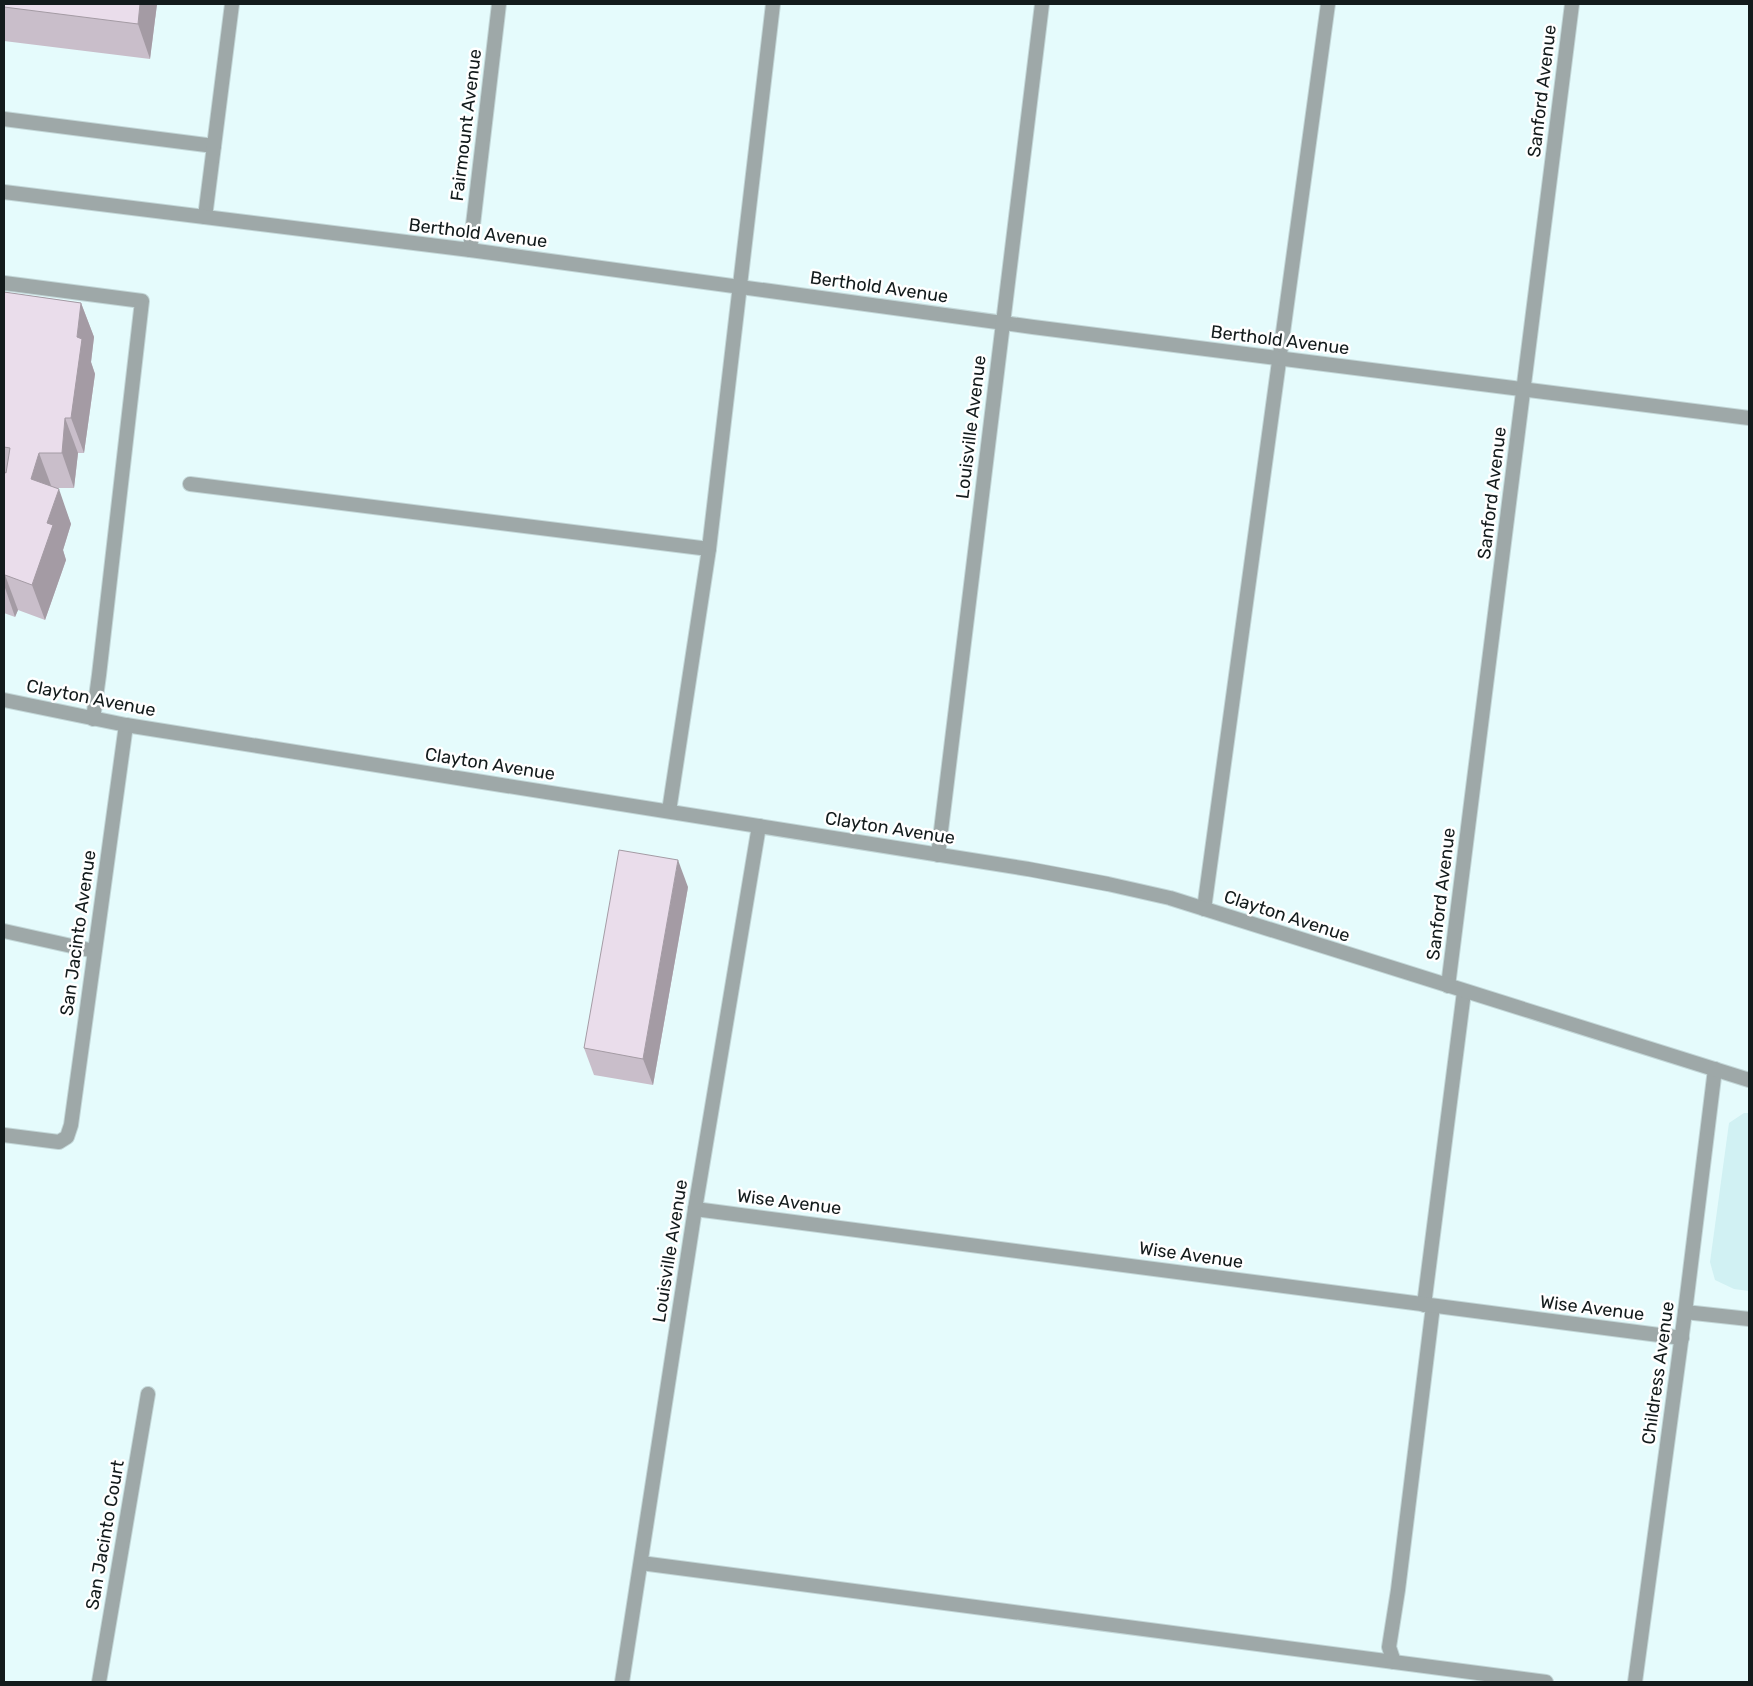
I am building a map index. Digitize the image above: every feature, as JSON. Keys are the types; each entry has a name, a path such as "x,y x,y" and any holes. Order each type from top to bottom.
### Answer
{"street":[{"path":"205,217 232,4"},
{"name":"Fairmount Avenue","path":"470,250 499,4"},
{"path":"668,811 708,549 773,4"},
{"name":"Louisville Avenue","path":"938,855 1042,4"},
{"path":"1204,909 1281,359 1328,4"},
{"name":"Sanford Avenue","path":"1448,986 1572,4"},
{"path":"4,119 214,146"},
{"name":"Berthold Avenue","path":"4,192 470,250 1002,323 1749,418"},
{"path":"4,283 142,301 93,719"},
{"path":"190,484 708,549"},
{"name":"Clayton Avenue","path":"4,700 126,725 668,811 1108,884 1170,898 1464,992 1749,1080"},
{"name":"San Jacinto Avenue","path":"4,1135 59,1142 67,1137 71,1125 126,725"},
{"name":"Louisville Avenue","path":"622,1682 695,1209 759,826"},
{"path":"4,931 94,951"},
{"path":"1394,1662 1389,1647 1398,1590 1464,992"},
{"name":"Childress Avenue","path":"1635,1682 1682,1338 1715,1069"},
{"name":"Wise Avenue","path":"695,1209 1682,1338"},
{"path":"1685,1312 1749,1319"},
{"name":"San Jacinto Court","path":"99,1682 148,1394"},
{"path":"641,1563 1546,1682"}],"shaded area":[{"path":"1744,1113 1749,1113 1749,1291 1734,1289 1715,1280 1710,1262 1729,1123"}],"building":[{"path":"4,4 140,4 138,24 4,7"},
{"path":"4,292 81,303 77,337 82,339 71,418 65,418 62,453 39,453 31,479 59,489 47,523 53,525 32,585 5,575 4,579 4,472 6,473 10,448 4,447"},
{"path":"619,850 678,860 643,1059 584,1048"}]}
